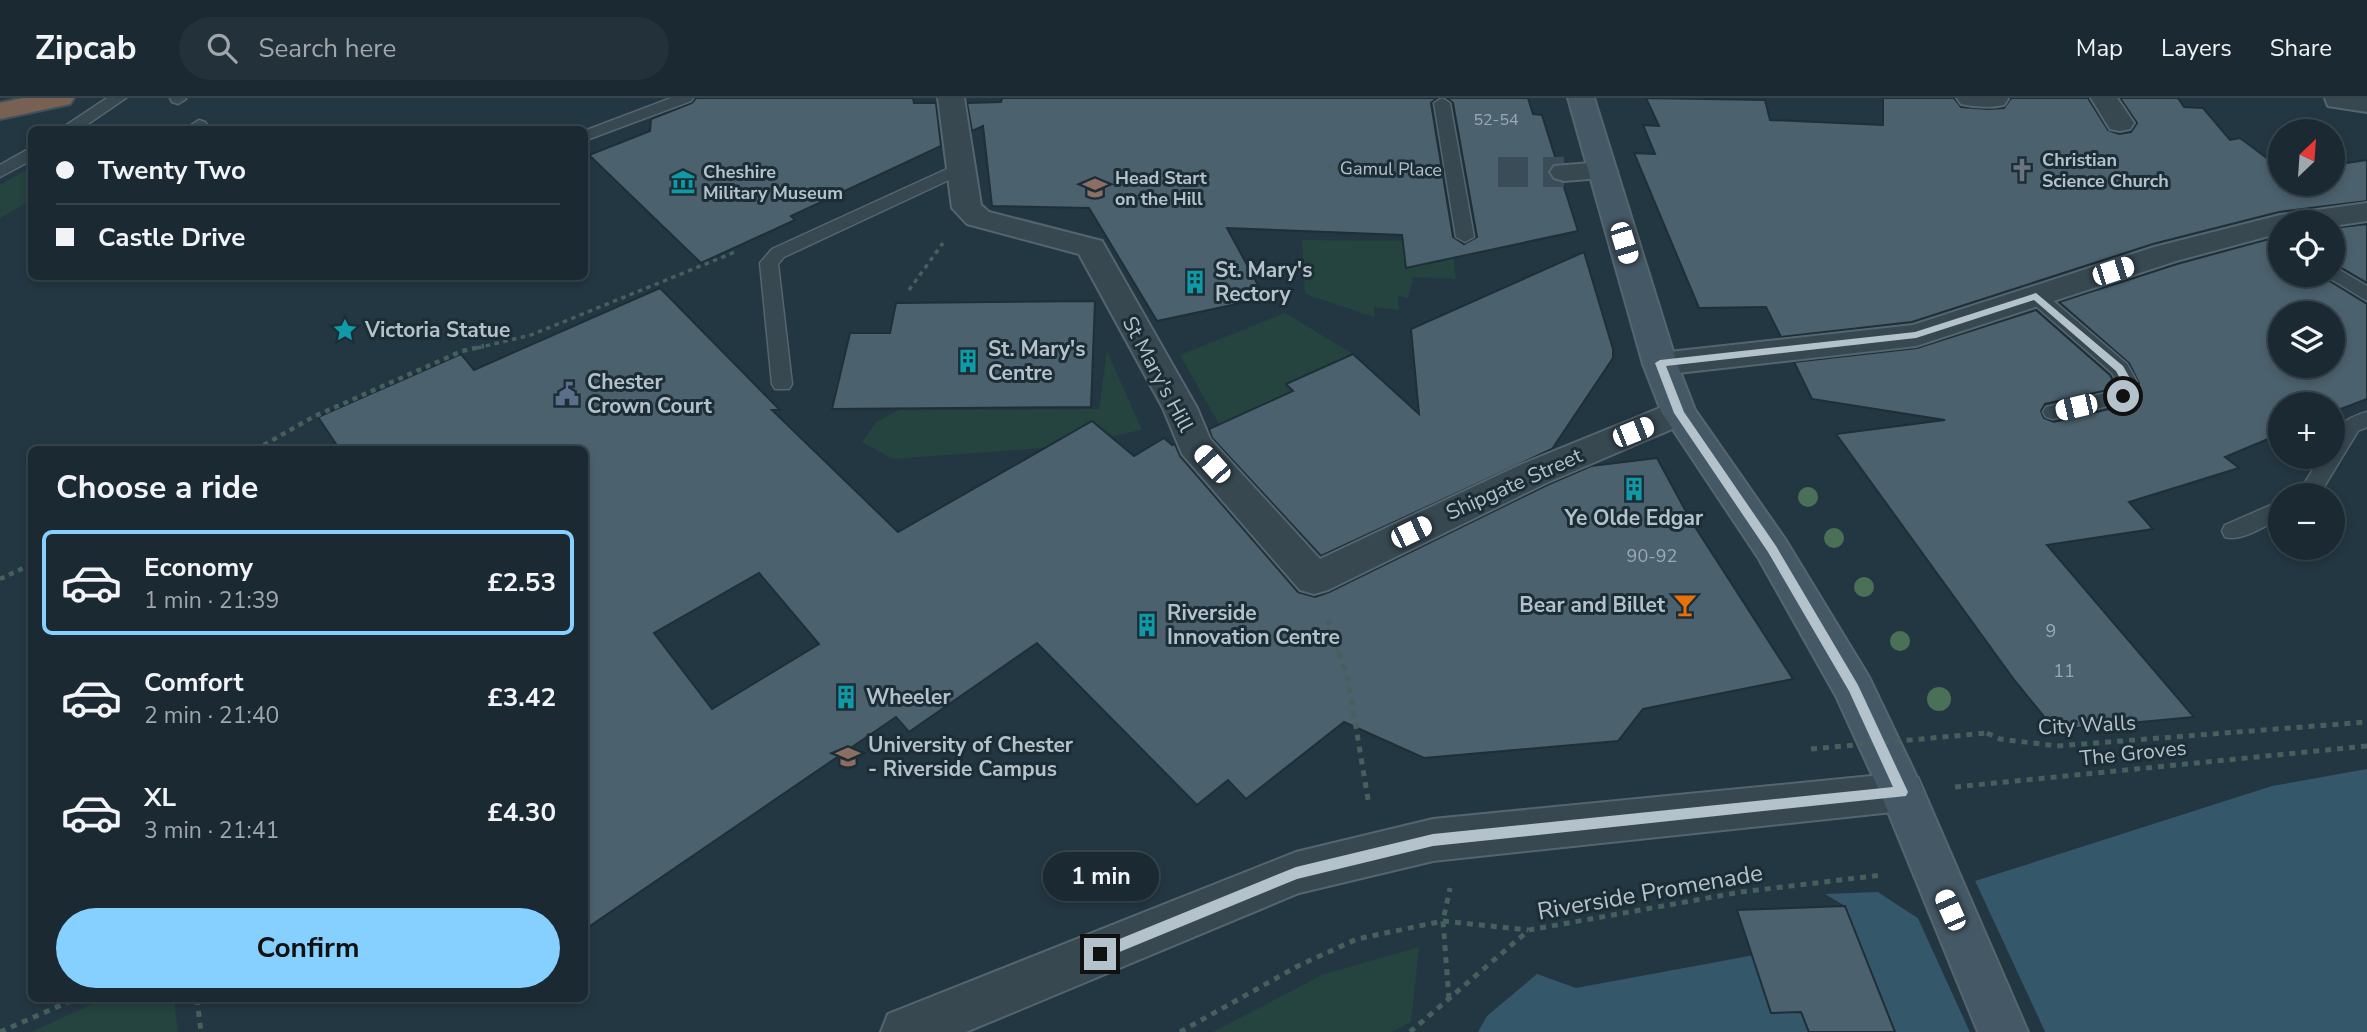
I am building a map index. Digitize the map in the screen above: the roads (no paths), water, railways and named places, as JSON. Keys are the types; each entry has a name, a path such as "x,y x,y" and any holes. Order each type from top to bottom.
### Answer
{"highway":[{"path":"0,111 61,98"}],"street":[{"path":"951,98 960,168"},
{"path":"1581,98 1660,363 1679,413 1772,549 1854,689 1902,792 2003,1032"},
{"path":"2104,98 2120,123"},
{"path":"2337,100 2367,104"},
{"name":"St Mary's Hill","path":"960,168 967,208 978,218 1091,248 1180,408 1195,445 1314,579"},
{"path":"1564,172 1602,171"},
{"path":"2345,216 2367,212"},
{"path":"1660,363 1916,335 2165,254 2268,231"},
{"name":"Shipgate Street","path":"1314,579 1533,474 1679,413"},
{"path":"906,1032 1296,873 1407,846 1459,837 1902,792"}],"lane":[{"path":"73,126 118,98"},
{"path":"588,135 685,98"},
{"path":"1442,103 1465,237"},
{"path":"0,172 28,154"},
{"path":"782,384 769,262 778,253 960,168"},
{"path":"2345,280 2367,295"},
{"path":"2036,296 2120,369 2127,382 2123,396 2053,412"},
{"path":"2345,435 2351,426 2367,419"},
{"path":"2233,531 2268,515"}],"water":[{"path":"2367,769 2367,1032 2045,1032 1975,881 2272,786"},
{"path":"1878,892 1918,918 1970,1032 1895,1032 1845,906 1825,894"},
{"path":"1782,950 1765,995 1772,1013 1801,1012 1808,1032 1478,1032 1487,1016 1537,974 1576,988"}],"tunnel":[{"path":"1498,172 1564,172"}],"place":[{"name":"Christian Science Church","path":"2022,170"},
{"name":"Cheshire Military Museum","path":"683,182"},
{"name":"Head Start on the Hill","path":"1095,188"},
{"name":"St. Mary's Rectory","path":"1195,282"},
{"name":"Victoria Statue","path":"345,330"},
{"name":"St. Mary's Centre","path":"968,361"},
{"name":"Chester Crown Court","path":"567,394"},
{"name":"Ye Olde Edgar","path":"1634,489"},
{"name":"Bear and Billet","path":"1685,605"},
{"name":"Riverside Innovation Centre","path":"1147,625"},
{"name":"Wheeler","path":"846,697"},
{"name":"University of Chester - Riverside Campus","path":"848,757"}]}
